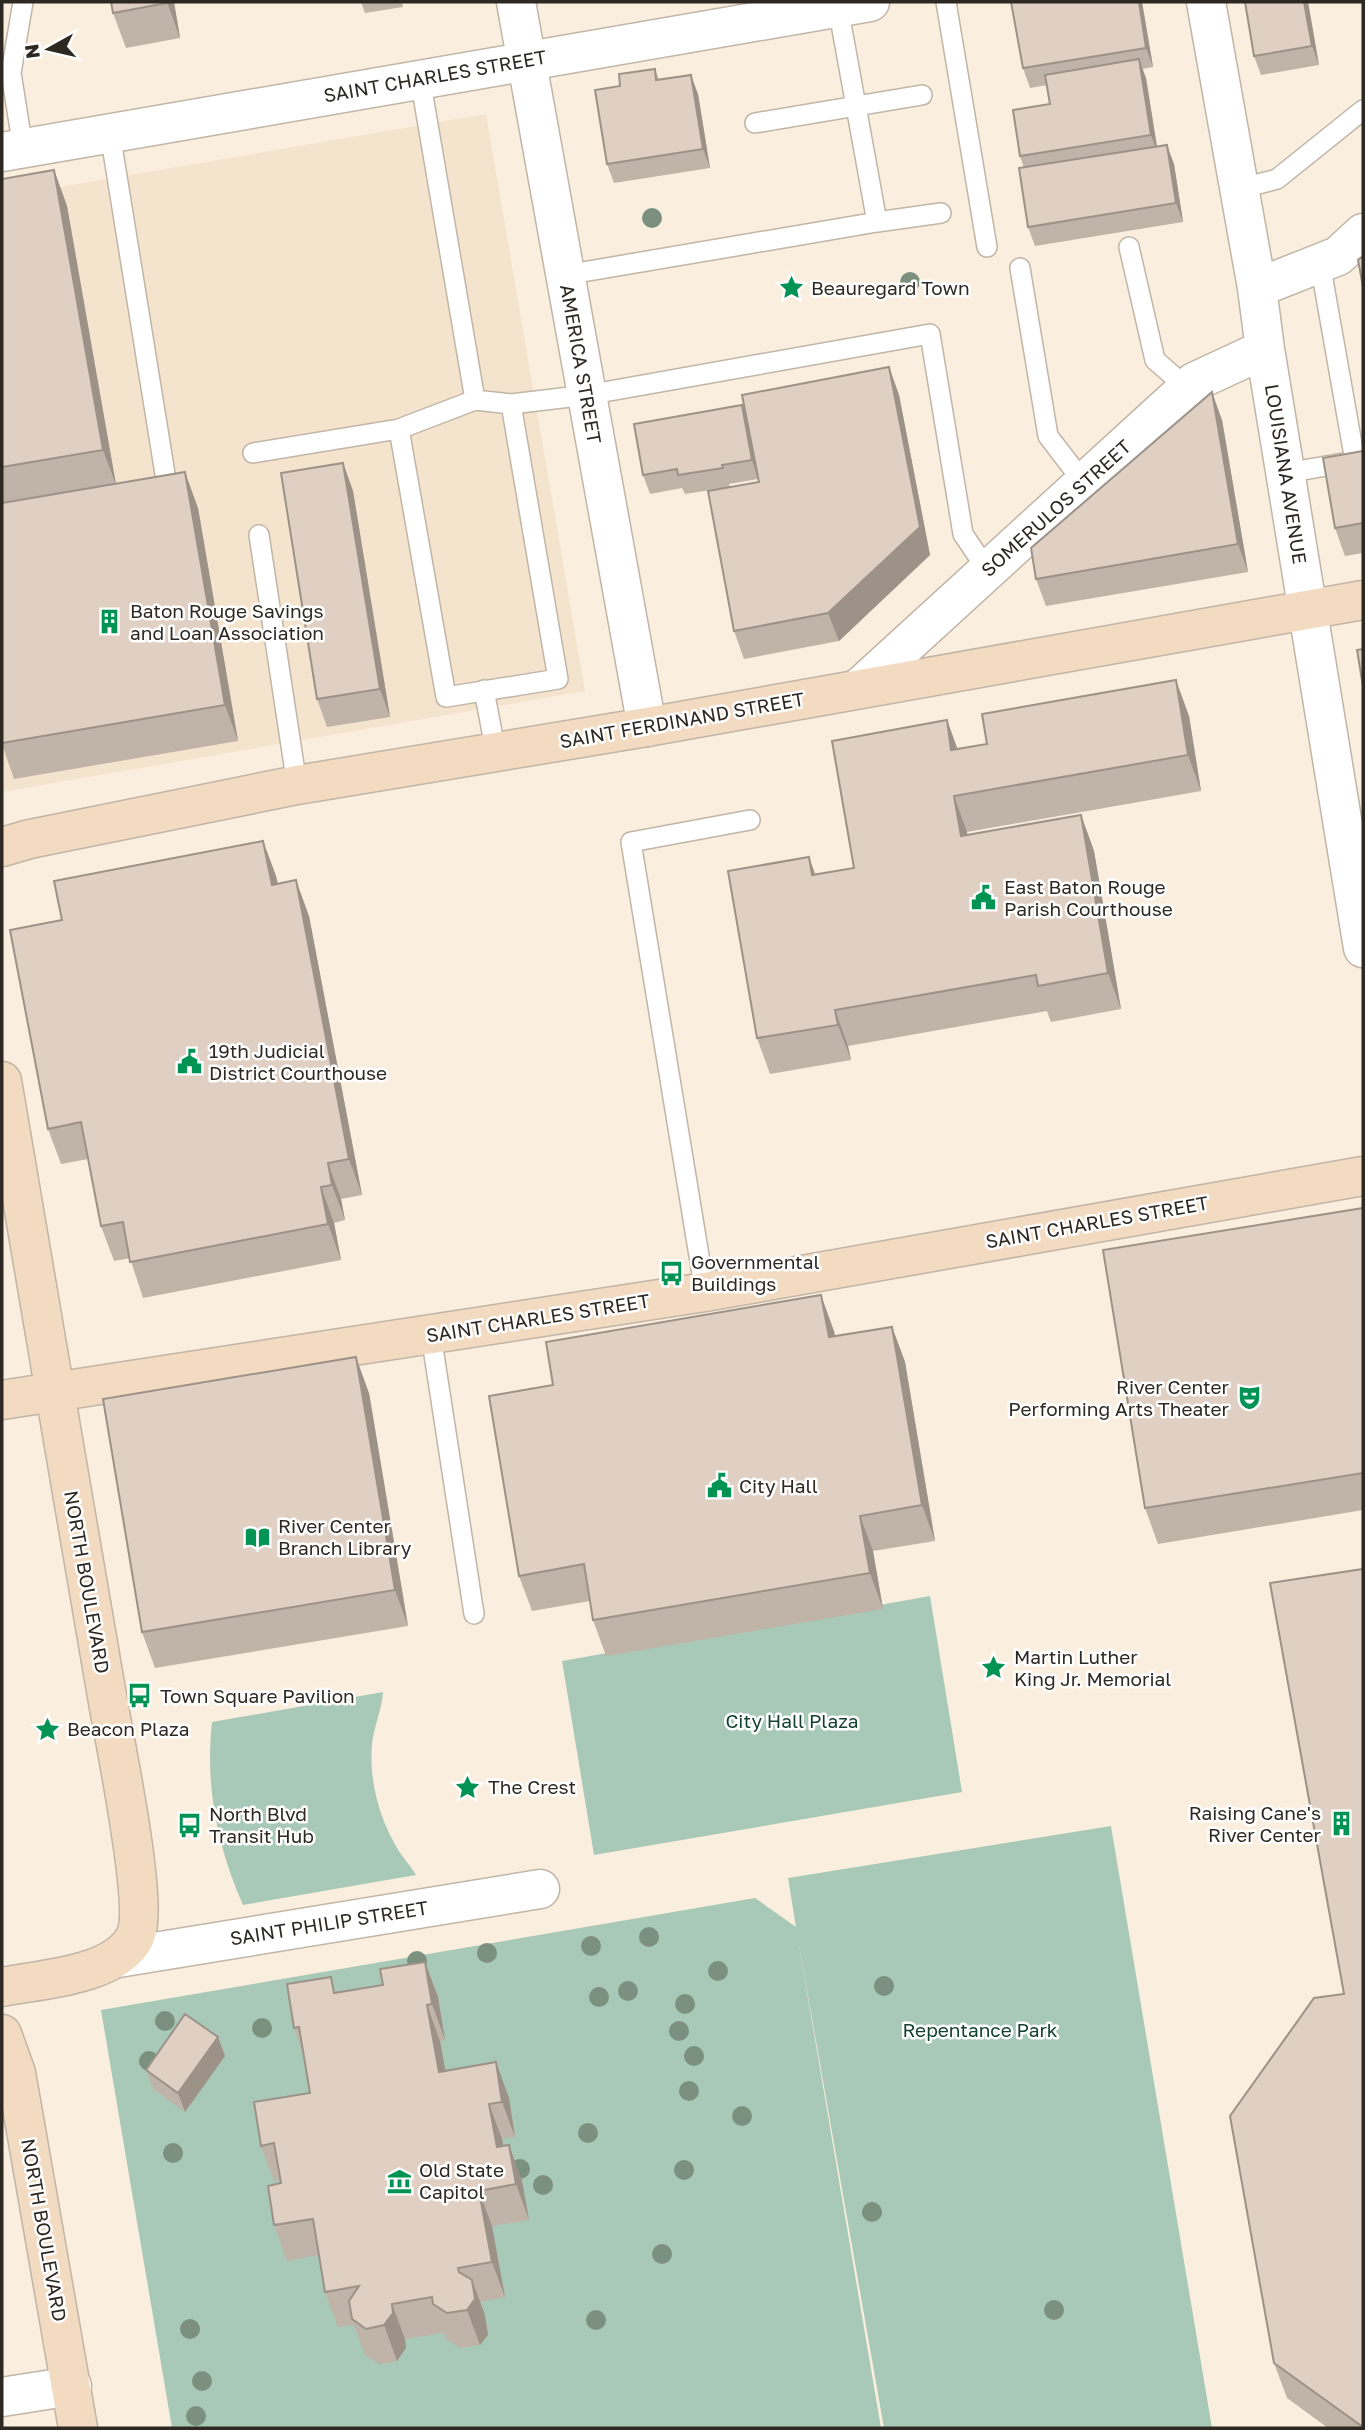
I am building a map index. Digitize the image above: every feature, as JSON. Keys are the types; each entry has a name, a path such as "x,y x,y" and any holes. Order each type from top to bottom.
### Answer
{"street":[{"name":"AMERICA STREET","path":"516,2 647,727"},
{"name":"LOUISIANA AVENUE","path":"1206,2 1257,288 1308,610 1353,819 1363,948"},
{"name":"SAINT CHARLES STREET","path":"12,150 854,4"},
{"path":"1257,288 1338,256 1363,233"},
{"name":"SOMERULOS STREET","path":"859,688 1194,382 1265,349"},
{"name":"SAINT FERDINAND STREET","path":"2,847 297,785 647,727 1363,600"},
{"name":"NORTH BOULEVARD","path":"2,1081 137,1881 140,1914 137,1933 130,1946 118,1958"},
{"name":"SAINT CHARLES STREET","path":"2,1400 705,1292 1363,1176"},
{"name":"SAINT PHILIP STREET","path":"118,1958 540,1889"},
{"path":"2,1987 85,1971 118,1958"},
{"name":"NORTH BOULEVARD","path":"2,2034 16,2073 79,2428"},
{"path":"2,2398 72,2386"}],"lane":[{"path":"12,150 11,73 23,2"},
{"path":"946,2 987,247"},
{"path":"854,4 855,105 877,222"},
{"path":"420,78 475,400"},
{"path":"755,123 922,95"},
{"path":"1239,189 1277,179 1363,110"},
{"path":"110,133 166,480 139,517"},
{"path":"565,275 940,213"},
{"path":"1129,247 1155,360 1187,388"},
{"path":"1286,473 1355,461 1320,263"},
{"path":"1020,268 1048,436 1084,483"},
{"path":"253,453 399,429 475,400 511,404 587,395 930,334 963,534 988,571"},
{"path":"399,429 446,697 558,678 511,404"},
{"path":"259,534 297,785"},
{"path":"484,690 496,752"},
{"path":"705,1292 631,842 750,820"},
{"path":"431,1335 474,1614"}],"shaded area":[{"path":"486,114 585,691 2,792 2,197"}],"green space":[{"name":"City Hall Plaza","path":"930,1596 962,1792 594,1855 562,1661"},
{"path":"383,1692 372,1744 374,1785 380,1811 391,1836 416,1875 243,1905 226,1861 215,1815 210,1769 212,1722"},
{"name":"Repentance Park","path":"1111,1826 1212,2428 884,2428 797,1933 881,2428 172,2428 101,2010 755,1898 796,1927 788,1878"}],"building":[{"path":"111,2 167,2 167,3 113,13"},
{"path":"1011,2 1139,2 1146,48 1023,68"},
{"path":"1245,2 1304,2 1312,46 1254,56"},
{"path":"1139,59 1151,135 1020,156 1013,110 1050,104 1045,75"},
{"path":"655,69 656,80 691,75 703,149 607,164 595,90 620,86 619,74"},
{"path":"1167,145 1176,203 1028,227 1019,168"},
{"path":"54,170 103,450 2,467 2,179"},
{"path":"1363,256 1363,287 1358,260"},
{"path":"889,367 920,527 828,613 734,631 708,491 759,482 742,395"},
{"path":"1212,392 1238,544 1036,579 1031,548"},
{"path":"742,405 752,460 678,475 677,469 643,475 634,424"},
{"path":"1363,451 1363,523 1335,528 1323,458"},
{"path":"343,463 380,689 317,699 281,473"},
{"name":"Baton Rouge Savings and Loan Association","path":"185,472 225,705 2,743 2,503"},
{"path":"1363,649 1363,686 1357,650"},
{"name":"East Baton Rouge Parish Courthouse","path":"1176,680 1188,755 954,796 961,836 1081,815 1108,973 1038,986 1036,975 835,1010 838,1025 757,1038 728,871 809,857 812,875 854,868 832,741 947,720 951,750 987,744 982,714"},
{"name":"19th Judicial District Courthouse","path":"263,841 272,885 296,880 349,1159 328,1163 332,1185 321,1187 328,1224 130,1262 123,1222 101,1226 81,1122 48,1129 10,930 62,920 54,881"},
{"name":"River Center Performing Arts Theater","path":"1363,1208 1363,1473 1145,1508 1103,1250"},
{"name":"City Hall","path":"821,1295 829,1337 892,1327 922,1505 860,1516 870,1573 593,1620 584,1564 519,1576 489,1396 553,1385 546,1342"},
{"path":"356,1357 395,1590 142,1632 103,1399"},
{"name":"Raising Cane's River Center","path":"1363,1569 1363,2427 1274,2363 1230,2116 1314,1998 1344,1994 1270,1583"},
{"name":"Old State Capitol","path":"425,1962 432,2004 427,2005 439,2072 496,2062 502,2102 489,2104 497,2147 509,2145 516,2184 479,2191 492,2262 458,2268 459,2272 472,2280 475,2299 467,2310 447,2313 433,2304 432,2297 392,2304 393,2313 384,2325 366,2329 352,2319 349,2301 359,2286 325,2292 313,2219 274,2225 268,2186 281,2183 274,2143 261,2146 254,2102 310,2093 299,2027 294,2028 287,1984 331,1977 334,1993 383,1985 380,1969"},
{"path":"185,2014 218,2037 178,2093 146,2070"}],"place":[{"name":"Beauregard Town","path":"791,288"},
{"name":"Baton Rouge Savings and Loan Association","path":"110,622"},
{"name":"East Baton Rouge Parish Courthouse","path":"984,898"},
{"name":"19th Judicial District Courthouse","path":"189,1062"},
{"name":"Governmental Buildings","path":"671,1273"},
{"name":"River Center Performing Arts Theater","path":"1249,1398"},
{"name":"City Hall","path":"719,1486"},
{"name":"River Center Branch Library","path":"258,1537"},
{"name":"Martin Luther King Jr. Memorial","path":"994,1668"},
{"name":"Town Square Pavilion","path":"140,1696"},
{"name":"Beacon Plaza","path":"47,1729"},
{"name":"The Crest","path":"468,1787"},
{"name":"Raising Cane's River Center","path":"1341,1824"},
{"name":"North Blvd Transit Hub","path":"189,1825"},
{"name":"Old State Capitol","path":"399,2181"}]}
